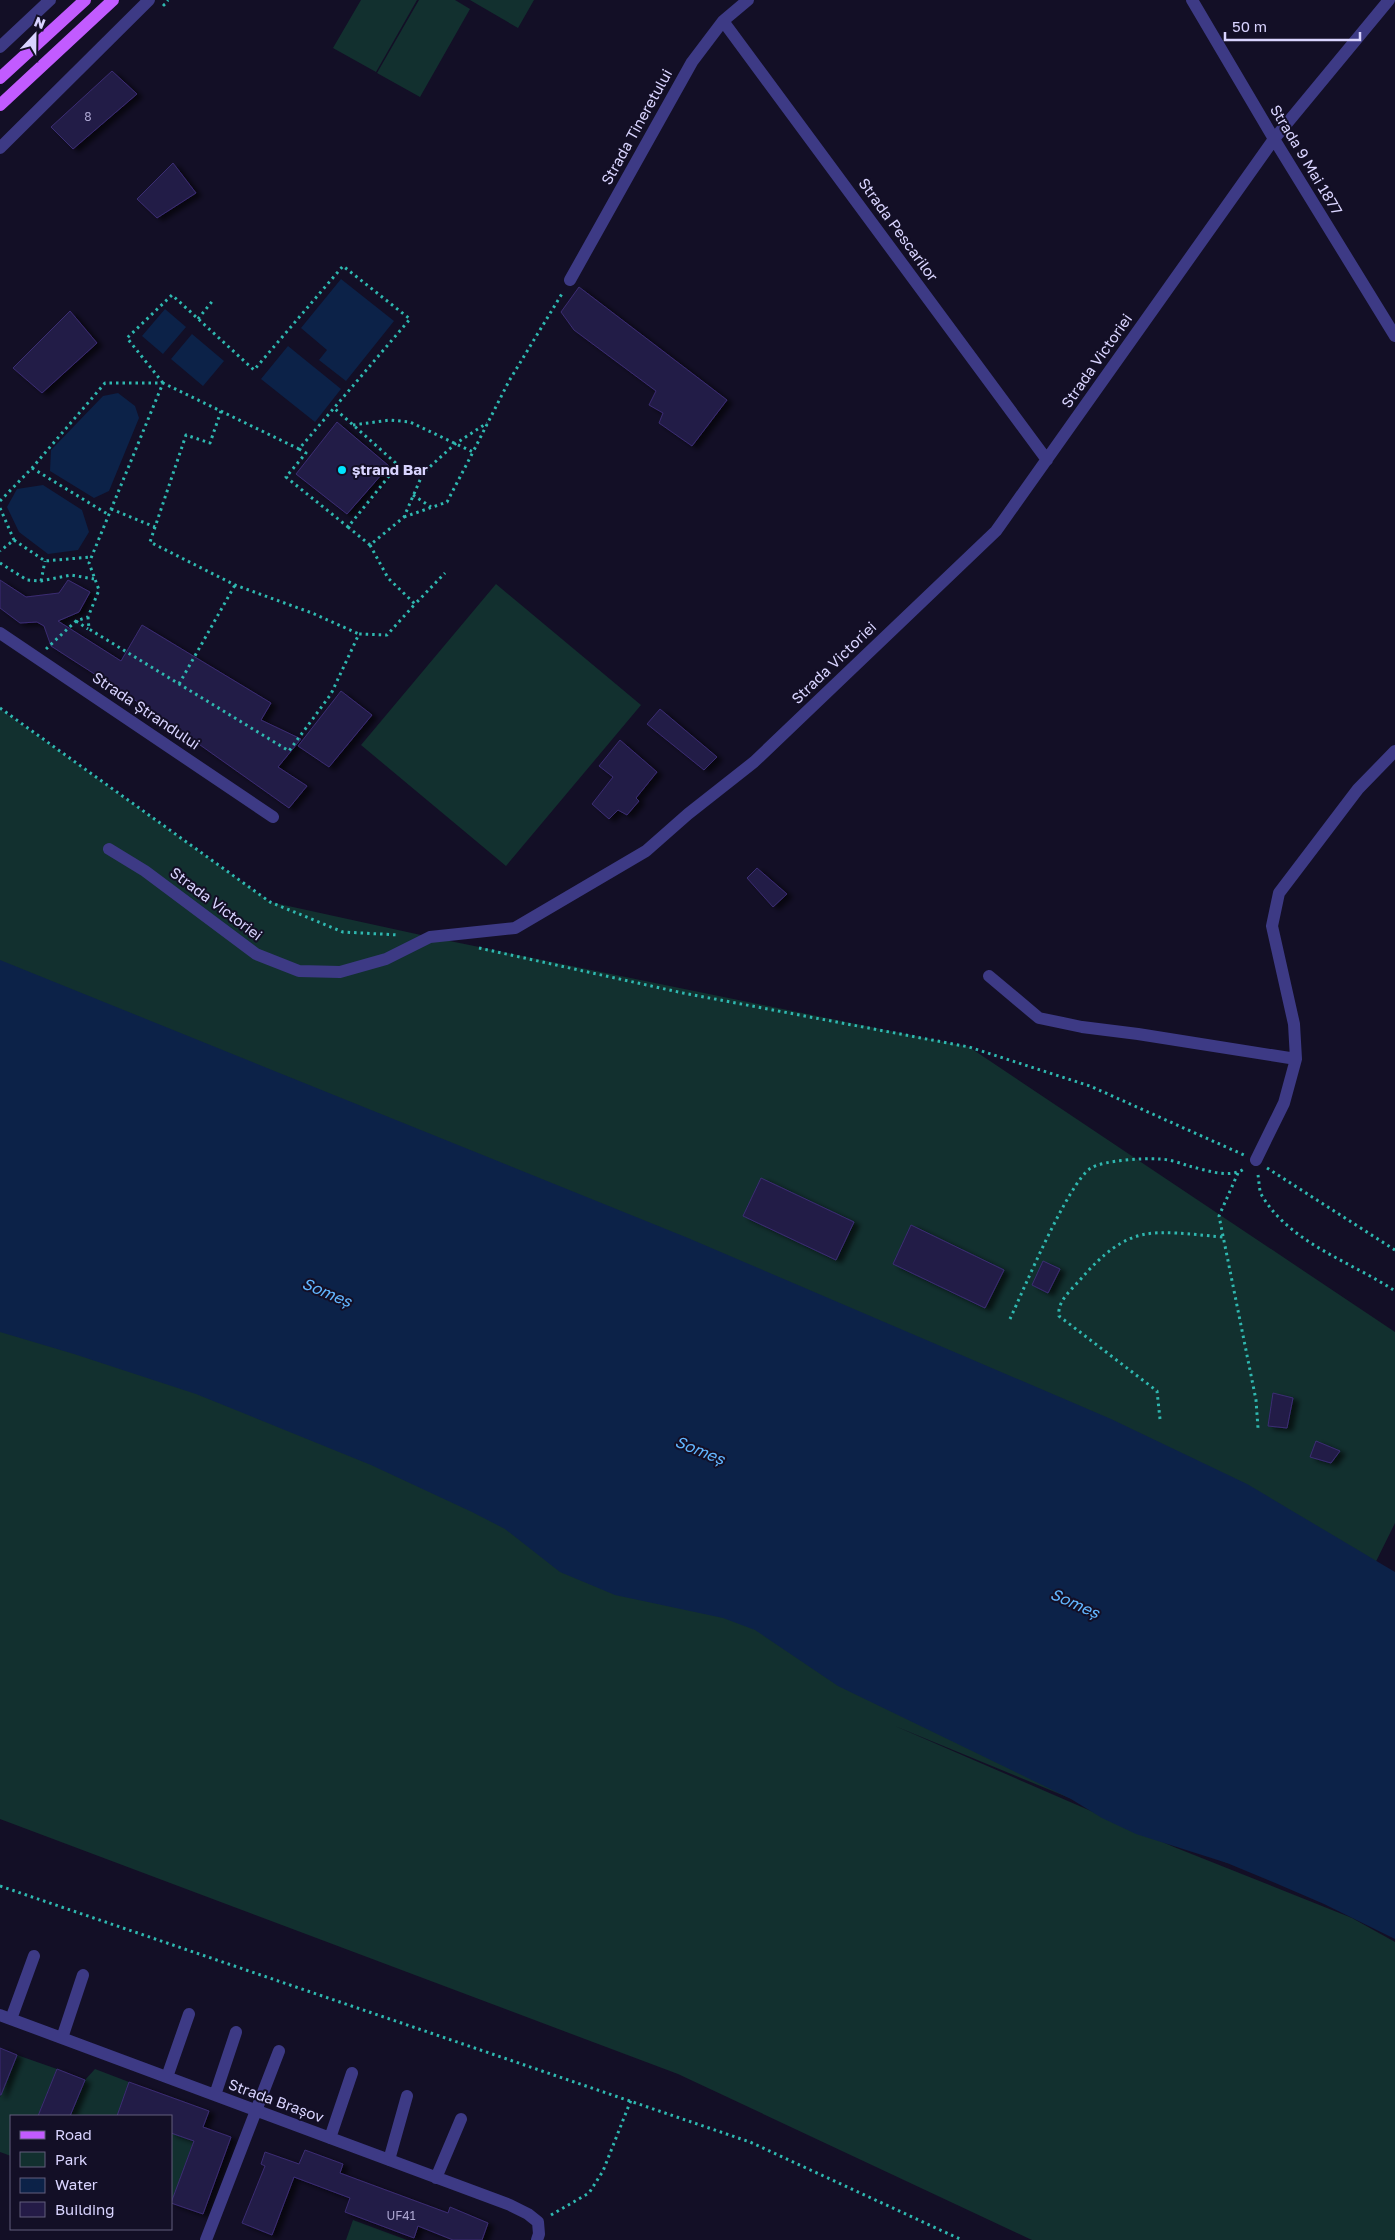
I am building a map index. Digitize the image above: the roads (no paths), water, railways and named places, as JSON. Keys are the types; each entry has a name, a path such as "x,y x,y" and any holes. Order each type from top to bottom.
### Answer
{"main road":[{"path":"0,78 85,0"},
{"path":"0,105 113,0"}],"street":[{"path":"0,47 50,0"},
{"path":"0,148 149,0"},
{"name":"Strada Tineretului","path":"570,280 692,62 723,20 748,0"},
{"name":"Strada 9 Mai 1877","path":"1192,0 1274,139 1395,336"},
{"name":"Strada Victoriei","path":"109,849 145,871 256,954 300,971 340,972 386,959 430,937 515,928 646,851 688,814 754,762 996,531 1274,139 1390,0"},
{"name":"Strada Pescarilor","path":"723,20 1047,460"},
{"name":"Strada Ștrandului","path":"0,633 273,817"},
{"path":"1256,1160 1284,1103 1296,1059 1294,1024 1272,926 1279,892 1358,790 1395,752"},
{"path":"990,976 1039,1018 1082,1027 1296,1059"},
{"path":"6,2017 34,1956"},
{"path":"62,2038 83,1975"},
{"path":"167,2077 189,2014"},
{"name":"Strada Brașov","path":"6,2017 510,2206 528,2214 538,2222 539,2234 537,2240"},
{"path":"215,2095 236,2032"},
{"path":"206,2240 279,2051"},
{"path":"330,2138 352,2073"},
{"path":"389,2160 407,2096"},
{"path":"436,2178 461,2119"}],"water":[{"path":"341,279 394,321 346,381 319,360 327,350 301,328"},
{"path":"165,309 186,327 163,354 142,336"},
{"path":"192,334 224,361 203,386 171,359"},
{"path":"288,346 341,389 315,422 261,379"},
{"path":"118,393 135,406 139,418 109,491 94,498 50,471 51,450 103,396"},
{"path":"43,485 82,510 89,532 78,550 48,554 19,532 7,507 17,489"},
{"name":"Someș","path":"0,960 688,1238 1111,1419 1247,1484 1395,1572 1395,1939 1324,1904 1227,1863 1136,1834 1102,1818 1071,1799 838,1686 755,1630 723,1618 615,1595 560,1572 505,1529 371,1465 196,1394 0,1332"}],"place":[{"name":"ștrand Bar","path":"342,470"}]}
